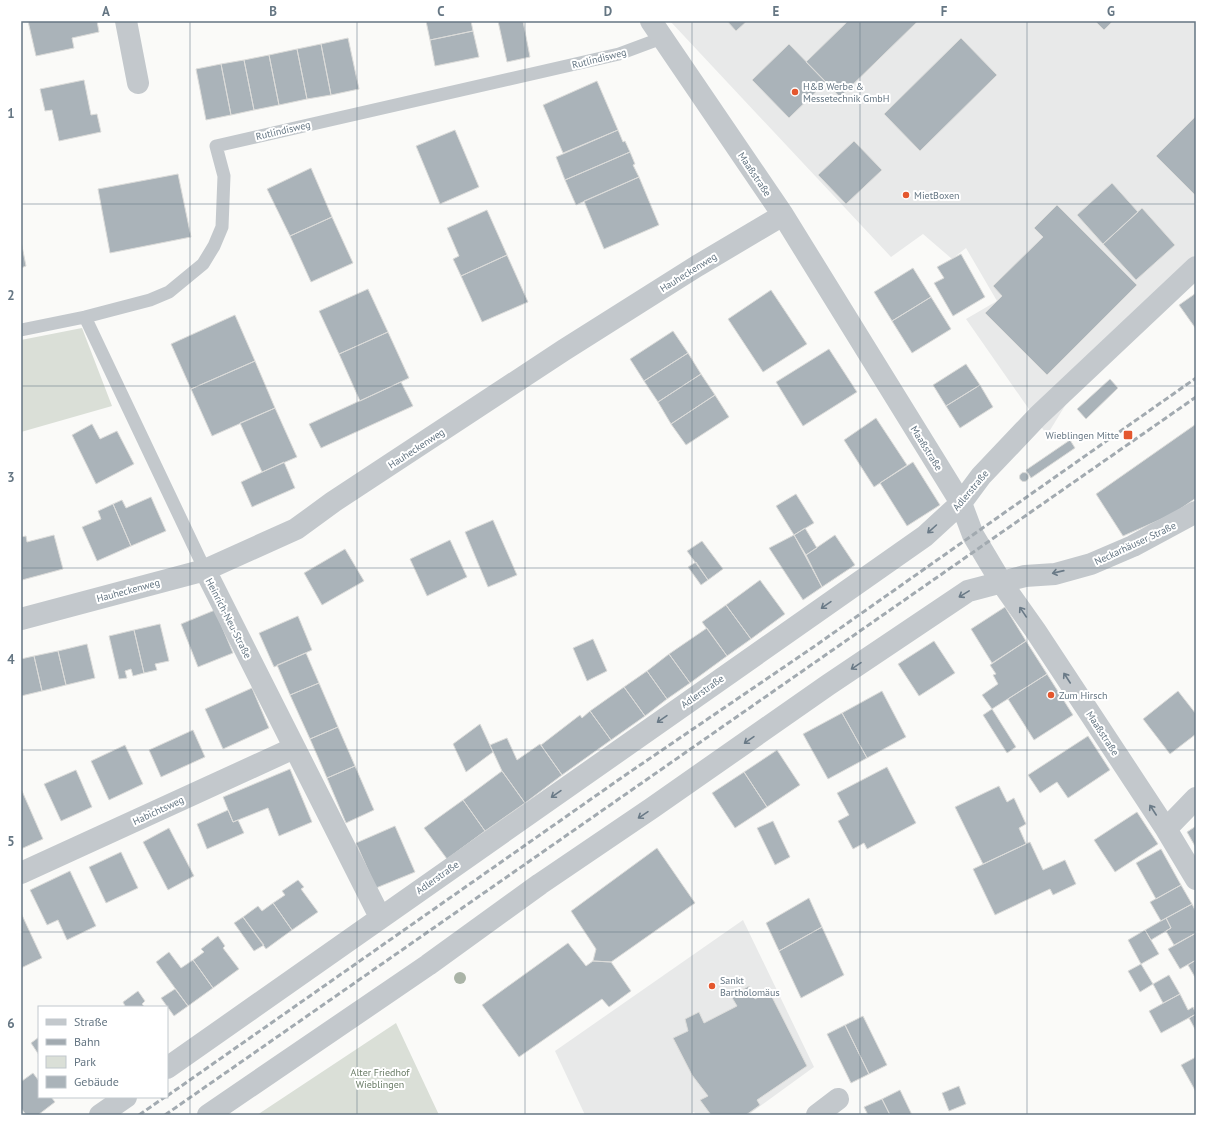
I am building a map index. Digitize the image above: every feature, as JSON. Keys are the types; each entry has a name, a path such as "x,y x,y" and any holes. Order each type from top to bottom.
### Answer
{"street":[{"path":"126,21 138,84"},
{"name":"Maaßstraße","path":"657,29 783,215 961,503 973,535 1006,588 1166,829 1196,879"},
{"name":"Hauheckenweg","path":"21,619 204,570 296,529 333,502 571,346 697,266 783,215"},
{"name":"Adlerstraße","path":"168,1067 380,917 925,536 961,503 981,476 1038,416 1196,267"},
{"name":"Neckarhäuser Straße","path":"1006,588 1025,576 1055,574 1091,564 1133,546 1196,512"},
{"name":"Heinrich-Neu-Straße","path":"204,570 380,917"},
{"path":"208,1115 428,965 540,884 652,808 828,684 968,591 1006,588"},
{"name":"Habichtsweg","path":"21,873 294,748"},
{"path":"1166,829 1196,798"},
{"path":"100,1115 125,1098"},
{"path":"817,1115 838,1099"}],"lane":[{"name":"Rutlindisweg","path":"21,330 85,317 150,300 169,292 202,264 214,246 222,227 224,176 216,146 619,54 657,29"},
{"name":"Heinrich-Neu-Straße","path":"85,317 204,570"}],"shaded area":[{"path":"670,21 1196,21 1196,275 1068,401 1047,435 966,319 997,301 966,248 952,259 923,234 891,257"},
{"name":"Sankt Bartholomäus","path":"743,920 814,1067 748,1115 696,1115 694,1112 687,1115 585,1115 555,1051"}],"green space":[{"path":"82,328 112,406 21,432 21,340"},
{"name":"Alter Friedhof Wieblingen","path":"396,1023 439,1115 257,1115"}],"building":[{"path":"28,21 97,21 99,32 72,38 74,48 36,56"},
{"path":"426,21 471,21 473,31 430,40"},
{"path":"498,21 523,21 530,57 507,62"},
{"path":"727,21 747,21 736,31"},
{"path":"848,21 918,21 840,97 806,62"},
{"path":"1095,21 1113,21 1104,30"},
{"path":"473,31 479,57 435,66 430,40"},
{"path":"348,38 359,89 331,95 321,44"},
{"path":"961,38 997,75 920,151 884,114"},
{"path":"321,44 331,95 307,99 297,49"},
{"path":"789,44 826,82 789,118 752,80"},
{"path":"297,49 307,99 279,105 269,55"},
{"path":"269,55 279,105 254,110 244,60"},
{"path":"244,60 254,110 231,115 221,64"},
{"path":"221,64 231,115 206,120 196,69"},
{"path":"84,80 91,115 97,114 101,132 59,141 52,110 45,111 40,89"},
{"path":"597,81 618,130 563,153 543,105"},
{"path":"1196,116 1196,196 1156,156"},
{"path":"455,130 479,187 440,204 416,146"},
{"path":"618,130 623,142 625,141 630,152 565,180 556,157"},
{"path":"854,141 882,170 846,204 818,175"},
{"path":"630,152 635,164 633,165 639,177 576,205 565,180"},
{"path":"311,168 332,217 290,236 267,189"},
{"path":"178,174 191,237 110,253 98,189"},
{"path":"639,177 659,225 604,249 584,201"},
{"path":"1112,183 1138,212 1103,244 1077,215"},
{"path":"1057,205 1137,285 1047,375 985,313 1002,296 993,286 1043,237 1034,228"},
{"path":"1142,208 1175,245 1136,280 1103,244"},
{"path":"487,210 507,255 461,276 453,259 459,256 447,228"},
{"path":"332,217 353,263 311,282 290,236"},
{"path":"21,241 26,266 21,268"},
{"path":"961,254 985,297 953,316 934,283 944,278 937,267"},
{"path":"507,255 528,302 482,322 461,276"},
{"path":"913,268 931,297 892,321 874,292"},
{"path":"368,289 388,332 339,354 319,311"},
{"path":"771,290 807,344 763,372 728,319"},
{"path":"1196,293 1196,329 1179,305"},
{"path":"931,297 951,329 912,353 892,321"},
{"path":"235,315 255,361 191,389 171,344"},
{"path":"673,331 688,353 644,381 630,359"},
{"path":"388,332 409,378 360,401 339,354"},
{"path":"829,349 857,392 803,426 776,382"},
{"path":"688,353 701,374 658,402 644,381"},
{"path":"255,361 275,408 212,436 191,389"},
{"path":"966,364 980,385 946,406 933,385"},
{"path":"701,374 715,395 671,424 658,402"},
{"path":"1110,379 1118,388 1086,419 1077,409"},
{"path":"401,382 413,406 321,448 309,424"},
{"path":"980,385 993,407 960,428 946,406"},
{"path":"715,395 729,417 686,445 671,424"},
{"path":"275,408 297,457 262,472 240,423"},
{"path":"876,418 907,465 874,487 844,440"},
{"path":"92,424 100,439 117,431 134,464 96,484 72,435"},
{"path":"1196,424 1196,498 1173,514 1123,536 1096,494"},
{"path":"1070,440 1075,448 1031,478 1026,470"},
{"path":"284,462 295,488 252,507 241,482"},
{"path":"913,462 940,505 907,526 880,483"},
{"path":"1024,472 1029,477 1024,482 1019,477"},
{"path":"796,494 814,523 794,535 776,506"},
{"path":"151,497 166,531 131,546 113,504 122,500 126,508"},
{"path":"113,504 131,546 97,561 82,527 101,519 98,511"},
{"path":"493,520 517,575 488,587 465,532"},
{"path":"805,528 817,548 806,555 794,535"},
{"path":"54,535 63,569 22,580 21,537 26,536 27,542"},
{"path":"794,535 822,587 803,600 769,548"},
{"path":"835,535 855,565 822,587 806,555"},
{"path":"450,540 467,577 427,596 410,559"},
{"path":"702,541 723,569 708,580 687,551"},
{"path":"345,549 364,581 322,605 304,573"},
{"path":"696,562 708,580 701,585 688,567"},
{"path":"760,580 785,614 751,639 726,605"},
{"path":"726,605 751,639 727,656 702,622"},
{"path":"1005,607 1026,641 992,663 971,629"},
{"path":"215,610 233,653 198,667 181,624"},
{"path":"298,616 312,650 274,667 259,633"},
{"path":"160,624 169,661 155,664 157,670 144,673 134,630"},
{"path":"707,628 727,656 690,683 669,654"},
{"path":"134,630 144,673 133,676 131,669 125,671 127,678 119,679 109,636"},
{"path":"593,639 607,671 587,681 573,648"},
{"path":"934,641 955,673 919,696 898,664"},
{"path":"1026,641 1047,674 992,709 982,695 998,684 993,675 996,674 990,665"},
{"path":"87,644 95,678 66,685 58,651"},
{"path":"58,651 66,685 42,691 34,656"},
{"path":"306,653 319,683 290,695 277,665"},
{"path":"669,654 690,683 667,699 647,671"},
{"path":"34,656 42,691 21,696 21,659"},
{"path":"647,671 667,699 645,716 624,687"},
{"path":"1047,674 1073,715 1034,740 1008,699"},
{"path":"319,683 338,727 310,739 290,695"},
{"path":"624,687 645,716 611,740 590,711"},
{"path":"252,688 269,728 223,749 205,709"},
{"path":"882,691 906,737 867,758 842,713"},
{"path":"1178,691 1196,714 1196,734 1170,754 1143,719"},
{"path":"992,709 1016,747 1007,753 983,715"},
{"path":"590,711 611,740 562,775 541,745 580,715 582,718"},
{"path":"842,713 867,758 828,779 803,734"},
{"path":"480,724 493,752 466,772 453,744"},
{"path":"338,727 355,766 327,778 310,739"},
{"path":"193,730 205,757 161,777 149,750"},
{"path":"1088,736 1110,770 1068,798 1057,782 1040,793 1028,775"},
{"path":"507,738 517,760 540,744 562,775 525,803 502,771 490,745"},
{"path":"125,745 143,784 109,800 91,761"},
{"path":"777,750 800,785 767,807 744,772"},
{"path":"355,766 374,810 346,823 327,778"},
{"path":"887,767 916,823 867,849 864,843 853,849 838,821 849,815 837,793"},
{"path":"290,769 312,822 279,836 268,808 233,822 223,797"},
{"path":"76,770 92,807 61,821 44,784"},
{"path":"502,771 525,803 485,831 463,800"},
{"path":"744,772 767,807 735,828 712,793"},
{"path":"999,786 1007,802 1014,798 1026,824 1019,828 1026,844 983,864 955,807"},
{"path":"22,791 43,839 21,849 21,792"},
{"path":"463,800 485,831 447,859 424,828"},
{"path":"228,810 233,822 238,820 244,833 207,849 197,824"},
{"path":"1137,812 1158,844 1115,872 1094,840"},
{"path":"773,821 790,857 775,865 757,828"},
{"path":"395,826 415,872 376,888 356,843"},
{"path":"1196,826 1196,848 1187,832"},
{"path":"169,828 194,876 168,890 143,842"},
{"path":"1030,842 1043,870 1065,860 1076,884 1053,895 1050,889 995,915 973,869"},
{"path":"657,848 695,903 611,962 593,961 596,949 571,911"},
{"path":"1161,849 1181,885 1156,899 1136,863"},
{"path":"121,852 138,888 106,903 89,867"},
{"path":"70,871 96,926 67,940 58,920 47,925 30,890"},
{"path":"298,880 304,887 301,889 318,912 292,930 273,903 285,895 282,891"},
{"path":"1181,885 1192,904 1161,921 1150,902"},
{"path":"809,898 822,927 779,951 766,923"},
{"path":"273,903 292,930 266,949 243,917 258,906 262,911"},
{"path":"1192,904 1196,912 1196,933 1174,945 1166,931 1171,928 1166,918"},
{"path":"21,913 42,958 21,968"},
{"path":"243,917 264,945 254,951 234,923"},
{"path":"1166,918 1171,928 1151,940 1145,930"},
{"path":"822,927 844,975 801,998 779,951"},
{"path":"1145,930 1159,954 1141,964 1128,940"},
{"path":"1196,933 1196,960 1180,969 1168,949"},
{"path":"218,936 225,946 223,948 239,969 213,988 193,960 204,952 201,949"},
{"path":"568,943 586,966 593,961 611,962 631,991 609,1007 602,999 519,1057 482,1005"},
{"path":"169,952 181,968 193,960 213,988 188,1006 156,962"},
{"path":"1196,960 1196,979 1188,965"},
{"path":"1141,964 1153,984 1140,992 1128,971"},
{"path":"1169,975 1180,994 1163,1003 1153,984"},
{"path":"749,986 755,999 769,991 807,1066 757,1100 760,1105 746,1115 711,1115 700,1100 708,1096 692,1075 673,1038 688,1031 685,1019 699,1012 704,1023 737,1006 731,996"},
{"path":"175,989 188,1006 174,1016 161,998"},
{"path":"138,991 145,1001 142,1004 144,1006 125,1006 123,1002"},
{"path":"1180,994 1188,1010 1193,1007 1196,1014 1161,1033 1149,1011"},
{"path":"1196,1014 1196,1028 1195,1029 1189,1018"},
{"path":"863,1016 887,1065 869,1074 845,1025"},
{"path":"845,1025 869,1074 851,1083 827,1034"},
{"path":"38,1038 38,1054 31,1043"},
{"path":"1196,1057 1196,1092 1181,1065"},
{"path":"33,1073 38,1080 38,1098 52,1098 55,1102 38,1115 26,1115 21,1108 21,1080 22,1081"},
{"path":"959,1086 966,1104 949,1111 942,1093"},
{"path":"900,1090 912,1115 890,1115 882,1099"},
{"path":"882,1099 890,1115 868,1115 864,1107"}],"railway":[{"path":"168,1095 624,776 812,648 1196,378"},
{"path":"165,1115 1196,397"},
{"path":"139,1115 164,1098"}],"place":[{"name":"H&B Werbe & Messetechnik GmbH","path":"795,92"},
{"name":"MietBoxen","path":"906,195"},
{"name":"Wieblingen Mitte","path":"1128,435"},
{"name":"Zum Hirsch","path":"1051,695"},
{"name":"Sankt Bartholomäus","path":"712,986"}]}
